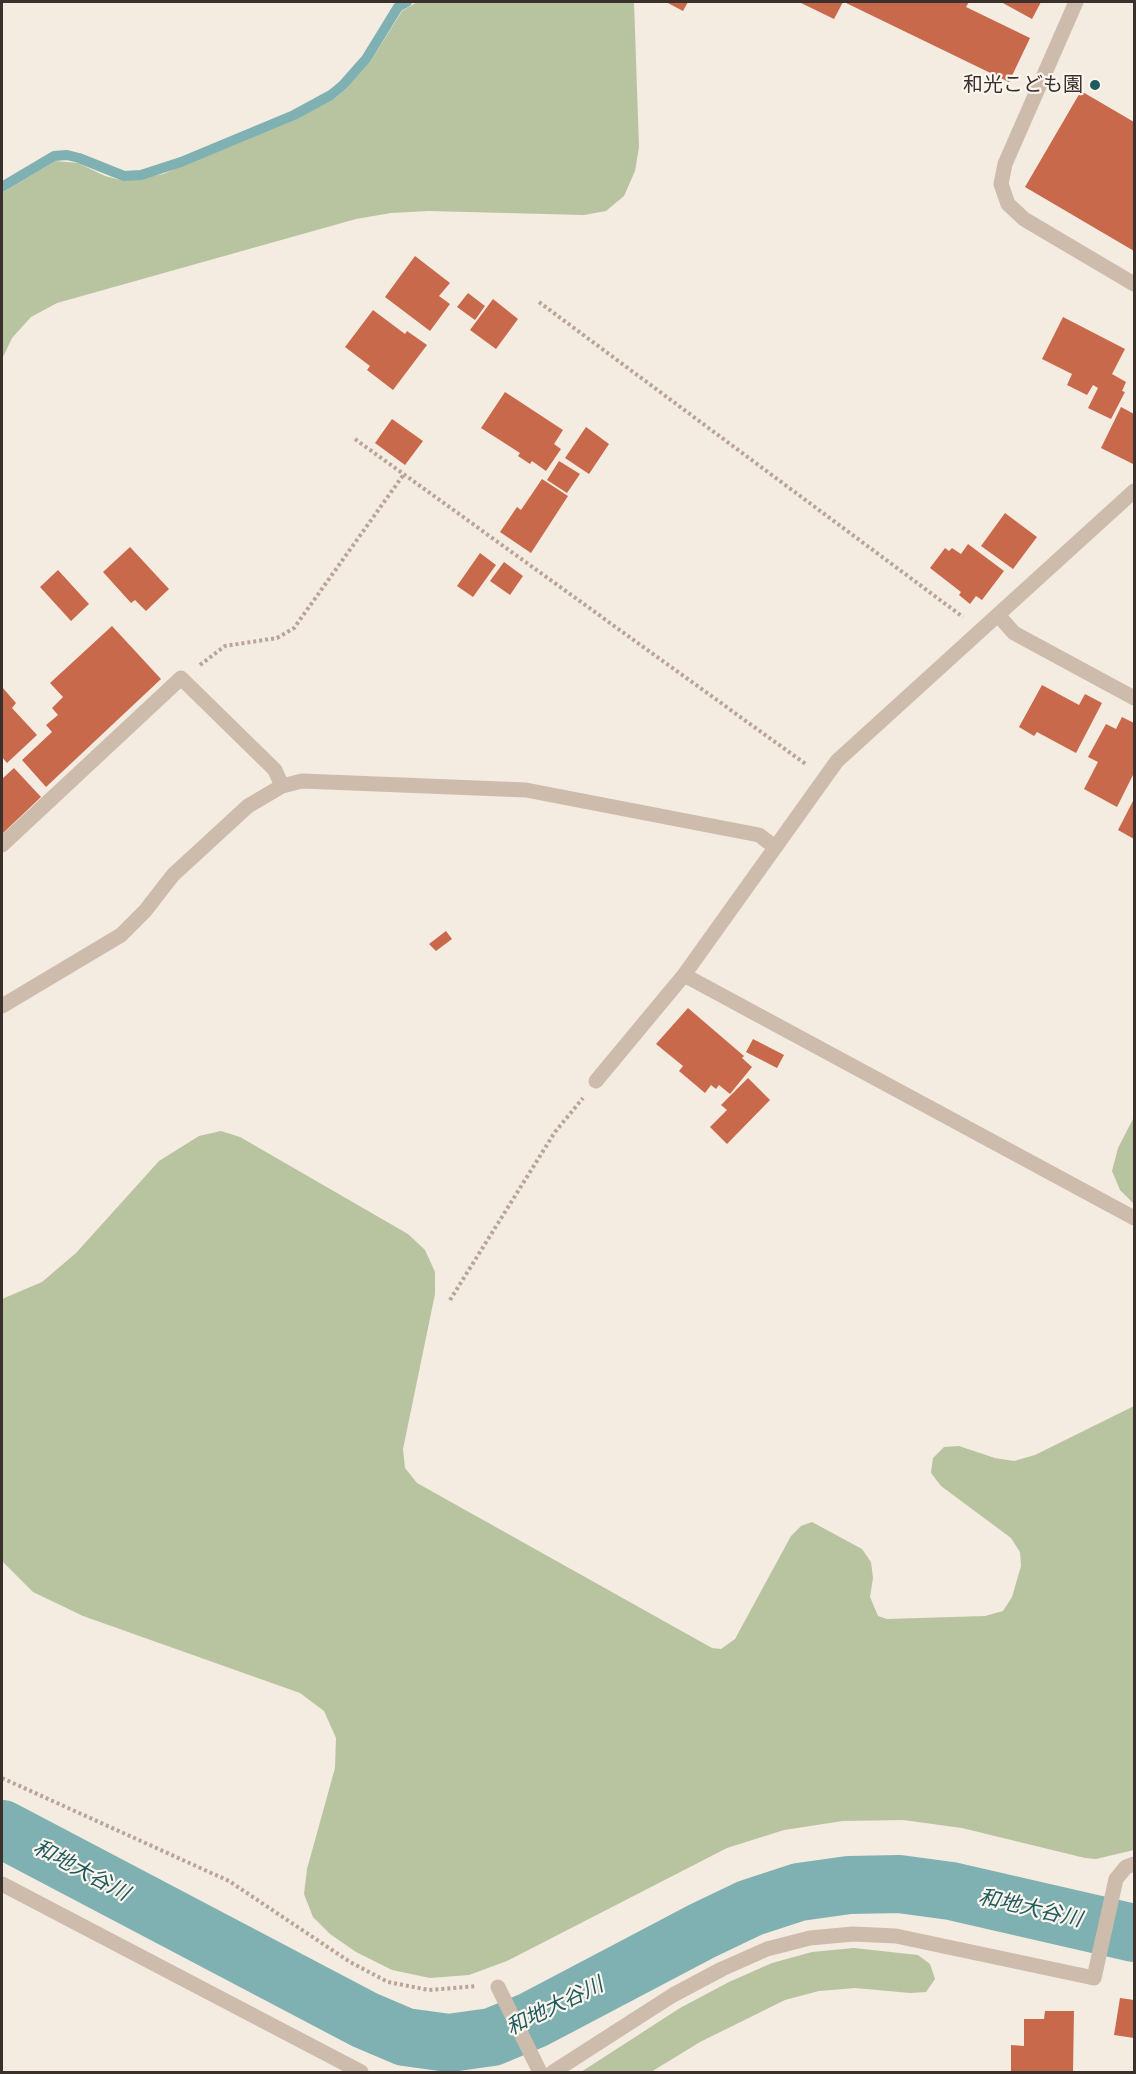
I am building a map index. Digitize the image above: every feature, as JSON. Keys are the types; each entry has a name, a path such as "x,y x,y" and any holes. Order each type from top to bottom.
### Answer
{"street":[{"path":"1077,2 1005,164 1001,184 1008,204 1024,219 1134,284"},
{"path":"596,1081 684,975 837,761 1134,491"},
{"path":"998,615 1014,633 1134,698"},
{"path":"2,845 181,678 275,770 282,786"},
{"path":"2,1006 121,935 146,911 183,865 248,806 282,786 322,780 526,789 759,835 775,847"},
{"path":"684,975 1134,1218"},
{"path":"554,2073 656,2006 712,1974 767,1948 810,1938 853,1934 896,1936 1094,1978 1114,1888 1120,1872 1134,1864"},
{"path":"2,1884 361,2073"},
{"path":"490,1985 538,2070"}],"path":[{"path":"539,302 965,618 978,633"},
{"path":"355,439 825,778"},
{"path":"184,681 225,646 277,638 294,628 404,474"},
{"path":"450,1300 555,1132 596,1081"},
{"path":"2,1778 230,1881 350,1962 388,1982 429,1990 490,1985"}],"green space":[{"path":"417,2 634,2 639,147 635,171 624,196 606,211 584,215 429,211 391,213 356,219 57,303 31,317 12,338 2,359 2,193 55,161 78,163 105,176 124,181 163,174 296,119 334,99 346,89 370,62 402,11"},
{"path":"1134,1117 1134,1204 1120,1190 1112,1171 1118,1148"},
{"path":"221,1131 240,1137 408,1234 425,1250 435,1272 435,1294 403,1449 405,1468 417,1483 712,1648 721,1649 735,1639 791,1536 801,1526 812,1522 862,1549 871,1562 873,1578 870,1597 878,1616 887,1619 985,1616 1003,1611 1012,1597 1021,1566 1020,1552 1011,1538 941,1486 931,1473 933,1458 944,1447 959,1446 995,1458 1014,1461 1035,1455 1134,1406 1134,1850 1096,1859 1085,1858 962,1828 903,1820 843,1821 784,1830 727,1848 507,1961 469,1975 430,1978 392,1970 356,1952 330,1934 313,1917 304,1894 307,1869 335,1768 336,1738 324,1711 300,1693 83,1616 33,1592 2,1561 2,1299 42,1282 76,1253 159,1161 199,1136"},
{"path":"854,1948 918,1955 930,1964 935,1979 926,1992 910,1993 855,1988 819,1991 785,2000 700,2042 651,2072 581,2072 680,2008 729,1982 772,1963 812,1952"}],"building":[{"path":"666,2 688,2 683,11"},
{"path":"799,2 843,2 834,19"},
{"path":"844,2 969,2 966,7 1030,38 1009,82"},
{"path":"1001,2 1041,2 1032,19"},
{"path":"1081,91 1134,122 1134,251 1025,187"},
{"path":"415,256 450,283 439,296 450,304 430,331 385,297"},
{"path":"468,293 485,306 475,320 457,307"},
{"path":"493,299 518,319 496,349 470,330"},
{"path":"373,310 405,334 407,331 427,345 393,390 367,370 370,366 345,347"},
{"path":"1063,317 1125,349 1112,374 1126,382 1122,391 1125,392 1111,419 1088,408 1098,388 1093,385 1087,395 1067,385 1072,374 1042,359"},
{"path":"505,392 563,430 554,444 561,449 546,471 532,461 530,464 518,456 520,453 481,428"},
{"path":"1121,407 1134,414 1133,464 1101,448"},
{"path":"392,419 423,441 405,465 375,443"},
{"path":"586,427 609,444 589,474 565,458"},
{"path":"559,461 580,474 567,493 547,480"},
{"path":"542,479 568,496 531,553 500,532 517,507 521,510"},
{"path":"1005,513 1037,537 1013,569 981,546"},
{"path":"968,544 1004,571 982,600 976,596 970,604 959,595 961,592 930,568 945,548 949,551 952,548 961,554"},
{"path":"130,547 169,589 146,611 135,600 131,603 103,572"},
{"path":"480,553 496,565 473,597 457,586"},
{"path":"504,562 523,576 510,595 490,581"},
{"path":"58,570 89,604 71,621 40,587"},
{"path":"112,626 161,679 46,787 22,760 52,732 46,725 58,715 52,708 63,697 50,683"},
{"path":"1042,685 1079,705 1085,694 1102,703 1076,753 1037,732 1034,736 1019,727"},
{"path":"2,687 16,703 12,708 37,735 7,763 2,757"},
{"path":"1122,717 1134,723 1134,773 1117,807 1084,789 1098,762 1088,757 1106,724 1116,729"},
{"path":"14,768 41,797 2,834 2,779"},
{"path":"1134,799 1134,839 1118,830"},
{"path":"446,931 452,939 436,951 429,944"},
{"path":"688,1008 744,1056 742,1058 752,1067 730,1094 719,1085 716,1089 711,1085 705,1093 679,1071 683,1066 656,1044"},
{"path":"753,1039 784,1055 777,1068 746,1052"},
{"path":"748,1078 770,1100 727,1144 710,1127 727,1110 721,1105"},
{"path":"1120,1998 1134,2000 1134,2038 1114,2035"},
{"path":"1045,2011 1074,2011 1073,2072 1011,2072 1011,2045 1024,2046 1024,2019 1044,2019"}],"waterway":[{"path":"2,187 54,156 67,155 79,158 124,176 141,175 181,162 294,115 331,95 343,85 366,59 398,7 407,2"},
{"name":"和地大谷川","path":"2,1829 365,2020 405,2037 449,2043 492,2037 533,2020 702,1931 750,1908 799,1892 849,1885 899,1884 951,1891 1134,1933"},
{"path":"533,2020 540,2037"}],"place":[{"name":"和光こども園","path":"1095,85"}]}
